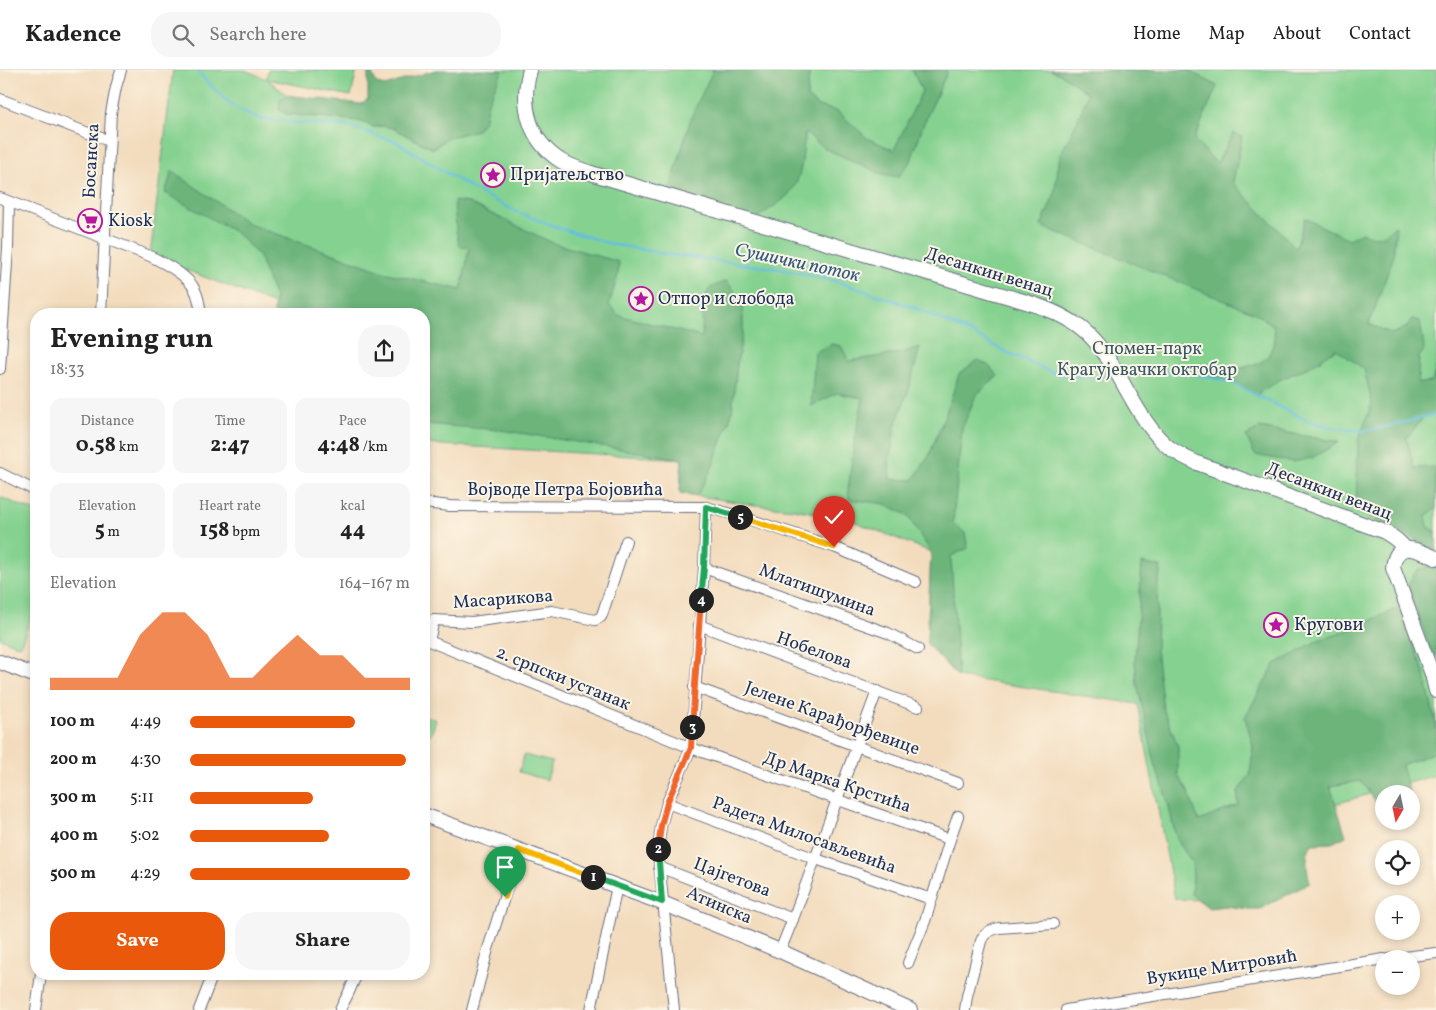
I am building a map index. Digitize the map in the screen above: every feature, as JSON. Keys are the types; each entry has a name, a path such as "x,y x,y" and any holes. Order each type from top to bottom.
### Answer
{"street":[{"name":"Босанска","path":"101,308 111,113 121,70"},
{"name":"Десанкин венац","path":"530,70 525,98 526,110 531,125 545,148 566,163 584,171 1047,309 1074,323 1087,333 1115,369 1148,424 1159,438 1185,458 1385,532 1396,538 1405,549 1417,550 1436,558"},
{"path":"0,99 109,141"},
{"path":"0,369 8,248 4,200 165,263 192,285 201,308"},
{"path":"0,473 30,488"},
{"name":"Војводе Петра Бојовића","path":"430,504 450,506 706,507 834,547 916,582"},
{"path":"674,1010 658,850 661,826 667,803 691,748 704,568 706,507"},
{"name":"Масарикова","path":"430,619 472,622 552,611 595,620 603,612 626,541"},
{"path":"1405,549 1399,552 1396,557 1394,568 1432,674 1436,691"},
{"name":"Млатишумина","path":"704,568 888,633 918,649"},
{"name":"Нобелова","path":"699,625 918,707"},
{"name":"2. српски устанак","path":"430,641 691,748"},
{"path":"0,662 30,674"},
{"name":"Јелене Карађорђевице","path":"694,687 958,783"},
{"path":"780,951 816,859 877,691"},
{"name":"Др Марка Крстића","path":"691,748 837,801 950,839"},
{"name":"Радета Милосављевића","path":"667,803 816,859 931,899"},
{"path":"908,963 924,921 958,816"},
{"name":"Атинска","path":"430,817 662,902 780,951 910,1010"},
{"path":"472,1010 488,949 519,850"},
{"name":"Цајгетова","path":"659,867 793,919"},
{"path":"591,1010 617,886"},
{"path":"965,1010 981,941 985,934 990,930 999,928 1053,924"},
{"path":"1420,955 1436,953"},
{"name":"Вукице Митровић","path":"1066,1010 1375,960"},
{"path":"36,1010 40,980"},
{"path":"199,1010 211,980"},
{"path":"340,1010 354,980"}],"green space":[{"name":"Спомен-парк Крагујевачки октобар","path":"173,70 245,70 266,79 268,70 357,70 351,96 267,79 287,95 280,100 360,121 374,127 393,128 425,145 488,70 1436,70 1436,775 1401,785 1375,785 1375,792 1272,822 1236,901 1175,899 1138,704 958,677 927,644 931,552 848,519 794,509 680,493 682,459 430,444 430,308 274,308 274,304 150,256"},
{"path":"368,70 372,70 377,84 385,86 435,70 503,70 488,102 485,119 477,130 447,138 433,149 393,128 374,127 360,121 286,114 279,110 280,100 287,95 361,104 368,99"},
{"path":"713,70 811,70 807,97 818,106 837,111 867,138 894,150 922,91 912,70 947,70 923,125 911,161 898,177 882,174 826,149 805,133 801,166 793,189 779,203 752,221 673,192 670,188 692,115"},
{"path":"1050,70 1188,70 1217,86 1194,140 1217,163 1233,133 1242,137 1233,183 1296,248 1305,218 1349,239 1362,232 1376,237 1380,236 1396,226 1393,258 1369,324 1392,334 1407,327 1412,319 1420,321 1424,350 1419,357 1418,383 1432,382 1436,366 1436,414 1423,418 1407,438 1414,468 1436,467 1436,508 1426,516 1428,526 1436,532 1436,552 1414,538 1356,511 1358,441 1372,403 1364,369 1336,349 1311,366 1279,380 1256,395 1234,384 1209,377 1260,363 1268,356 1275,341 1273,325 1255,313 1041,226 1054,196 1060,155 1077,122 1088,93 1062,75"},
{"path":"172,171 249,224 387,273 461,290 469,248 459,246 454,201 469,203 553,243 619,262 618,275 609,305 618,315 702,337 703,310 708,291 712,287 727,281 743,303 743,331 737,364 732,413 712,468 697,496 680,493 682,459 501,430 430,424 430,308 274,308 275,298 259,256 237,233 165,193"},
{"path":"832,344 841,346 849,361 901,353 920,347 908,392 895,426 889,458 890,479 913,480 929,456 959,374 978,360 989,366 998,376 976,395 962,429 953,523 965,533 968,548 951,556 958,677 927,644 931,552 907,515 885,504 849,499 848,490 855,438 863,398 837,393 811,406 815,352"},
{"path":"1260,428 1339,442 1312,458 1293,462 1255,455 1246,436"},
{"path":"0,497 30,510 30,621 20,646 0,638"},
{"path":"1142,563 1161,567 1158,585 1156,649 1163,709 1178,746 1178,776 1187,789 1199,821 1238,805 1238,791 1250,775 1253,746 1245,717 1275,664 1318,640 1339,634 1399,608 1424,672 1436,725 1436,752 1402,765 1408,785 1375,785 1375,801 1361,781 1330,786 1346,836 1332,843 1312,844 1307,858 1310,883 1260,909 1225,906 1209,908 1191,894 1192,863 1178,841 1157,772 1137,685 1135,660"},
{"path":"1429,566 1436,570 1436,666 1408,585 1416,571"},
{"path":"430,718 436,720 430,735"},
{"path":"524,755 552,762 547,780 519,772"}],"waterway":[{"name":"Сушички поток","path":"197,70 230,104 261,119 348,126 397,142 476,191 517,212 562,229 611,244 660,253 780,269 839,282 913,307 1054,373 1080,377 1113,378"},
{"name":"Сушички поток","path":"1124,377 1164,372 1209,377 1234,384 1308,421 1334,428 1365,431 1436,414"}],"place":[{"name":"Пријатељство","path":"493,175"},
{"name":"Kiosk","path":"90,221"},
{"name":"Отпор и слобода","path":"641,299"},
{"name":"Кругови","path":"1276,625"}],"route":[{"path":"505,897 519,850 662,902 658,850 661,826 667,803 691,748 704,568 706,507 834,547"}]}
